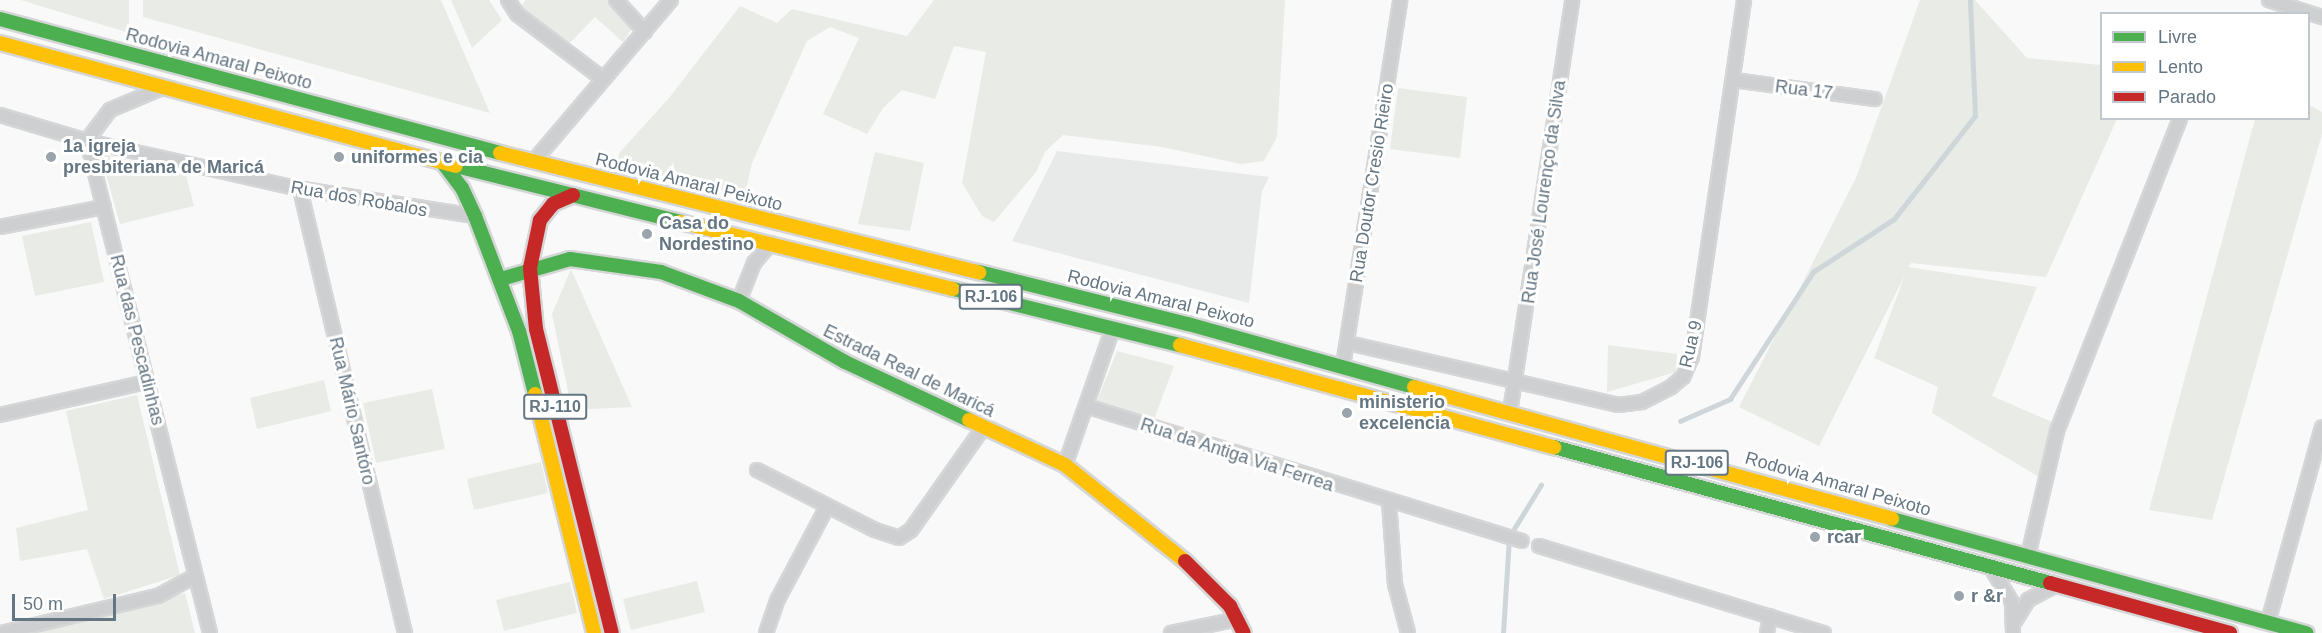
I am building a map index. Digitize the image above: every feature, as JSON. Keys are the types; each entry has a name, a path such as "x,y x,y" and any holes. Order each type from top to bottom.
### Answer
{"main road":[{"name":"Rodovia Amaral Peixoto","path":"0,19 533,162 1344,366 2307,633"},
{"name":"RJ-106","path":"0,43 443,163 1113,328 2230,633"},
{"name":"RJ-110","path":"443,163 462,188 501,279 528,367 594,633"},
{"name":"RJ-110","path":"573,195 553,204 540,220 530,268 536,329 612,633"},
{"name":"Estrada Real de Maricá","path":"501,279 530,268 570,259 605,262 660,272 739,302 845,362 1065,465 1173,550 1218,593 1238,619 1244,633"},
{"path":"528,367 544,363"}],"street":[{"path":"508,0 518,14 603,80"},
{"path":"616,0 645,32"},
{"path":"533,162 671,0"},
{"name":"Rua Doutor Cresio Rieiro","path":"1344,366 1400,0"},
{"name":"Rua José Lourenço da Silva","path":"1510,412 1572,0"},
{"name":"Rua 9","path":"1348,343 1515,384 1632,405 1654,398 1683,377 1692,357 1744,0"},
{"path":"2269,0 2306,12"},
{"name":"Rua 17","path":"1734,80 1875,99"},
{"path":"87,141 110,110 165,87"},
{"name":"Rua dos Robalos","path":"0,115 87,141 300,189 475,216"},
{"path":"2028,556 2057,431 2179,120"},
{"name":"Rua das Pescadinhas","path":"87,141 210,633"},
{"name":"Rua Mário Santóro","path":"300,189 405,633"},
{"path":"0,227 104,207"},
{"path":"751,237 754,263"},
{"path":"739,302 754,263 772,243"},
{"path":"1065,465 1113,328"},
{"path":"0,415 147,382"},
{"name":"Rua da Antiga Via Ferrea","path":"1086,406 1522,541"},
{"path":"2268,622 2322,427"},
{"path":"757,470 826,507 893,538 904,536 983,428"},
{"path":"1389,501 1395,584 1408,633"},
{"path":"766,633 778,599 826,507"},
{"path":"1539,546 1824,633"},
{"path":"1990,568 2007,590 2014,627"},
{"path":"1,633 158,596 195,576"},
{"path":"2014,627 2034,595 2060,586"},
{"path":"1767,633 1770,616"},
{"path":"1171,633 1238,619"}],"shaded area":[{"path":"21,0 129,0 129,33"},
{"path":"143,0 441,0 490,113 143,17"},
{"path":"451,0 489,0 502,20 472,48"},
{"path":"525,0 612,0 631,30 623,42 595,17 568,45 521,8"},
{"path":"934,0 1285,0 1277,137 1264,161 1241,164 1162,147 1063,135 1045,152 1036,172 994,222 982,216 962,183 986,52 954,46 935,99 902,90 883,108 867,134 823,114 859,38 830,27 807,41 752,163 745,195 615,167 620,152 669,98 740,6 777,23 792,9 907,36"},
{"path":"1920,0 1975,0 2027,58 2100,65 2100,120 2117,120 2046,277 1911,263 1908,267 2037,287 1992,396 2052,422 2039,477 1932,413 1938,387 1874,358 1905,275 1819,446 1739,407 1856,178"},
{"path":"1398,88 1467,97 1460,158 1390,149"},
{"path":"2310,106 2322,112 2322,134 2212,520 2149,510 2255,120 2310,120"},
{"path":"1057,151 1269,177 1262,191 1249,303 1012,241"},
{"path":"875,152 924,163 910,231 858,224"},
{"path":"100,153 186,175 194,206 120,224"},
{"path":"91,222 104,282 35,296 22,236"},
{"path":"571,269 632,407 572,410 552,314"},
{"path":"1608,345 1677,354 1676,372 1607,392"},
{"path":"1117,351 1174,366 1154,419 1097,401"},
{"path":"324,380 331,411 257,429 250,398"},
{"path":"432,389 445,449 376,463 363,403"},
{"path":"137,395 180,575 104,599 87,549 20,561 16,528 88,510 66,411"},
{"path":"541,462 548,493 474,510 467,479"},
{"path":"697,581 705,612 631,630 623,599"},
{"path":"570,582 577,613 504,631 496,600"},
{"path":"185,593 195,633 18,633"}],"waterway":[{"path":"1680,421 1730,399 1813,272 1894,219 1975,116 1970,0"},
{"path":"1503,633 1509,537 1541,485"}],"traffic: fast":[{"path":"0,19 500,153"},
{"path":"443,163 462,188 475,216 519,331 535,394"},
{"path":"456,166 680,222"},
{"path":"501,279 570,259 661,272 739,301 845,362 969,420"},
{"path":"979,272 1188,324 1414,387"},
{"path":"953,289 1180,345"},
{"path":"1554,447 2050,583"},
{"path":"1892,519 2307,633"}],"traffic: slow":[{"path":"0,43 456,166"},
{"path":"500,153 979,272"},
{"path":"680,222 953,289"},
{"path":"1180,345 1554,447"},
{"path":"1414,387 1892,519"},
{"path":"535,394 594,633"},
{"path":"969,420 1065,465 1185,561"}],"traffic: jam":[{"path":"573,195 553,204 540,220 530,268 536,329 612,633"},
{"path":"1185,561 1230,606 1244,633"},
{"path":"2050,583 2230,633"}],"place":[{"name":"1a igreja presbiteriana de Maricá","path":"51,157"},
{"name":"uniformes e cia","path":"339,157"},
{"name":"Casa do Nordestino","path":"647,234"},
{"name":"ministerio excelencia","path":"1347,413"},
{"name":"rcar","path":"1815,537"},
{"name":"r &r","path":"1959,596"}]}
